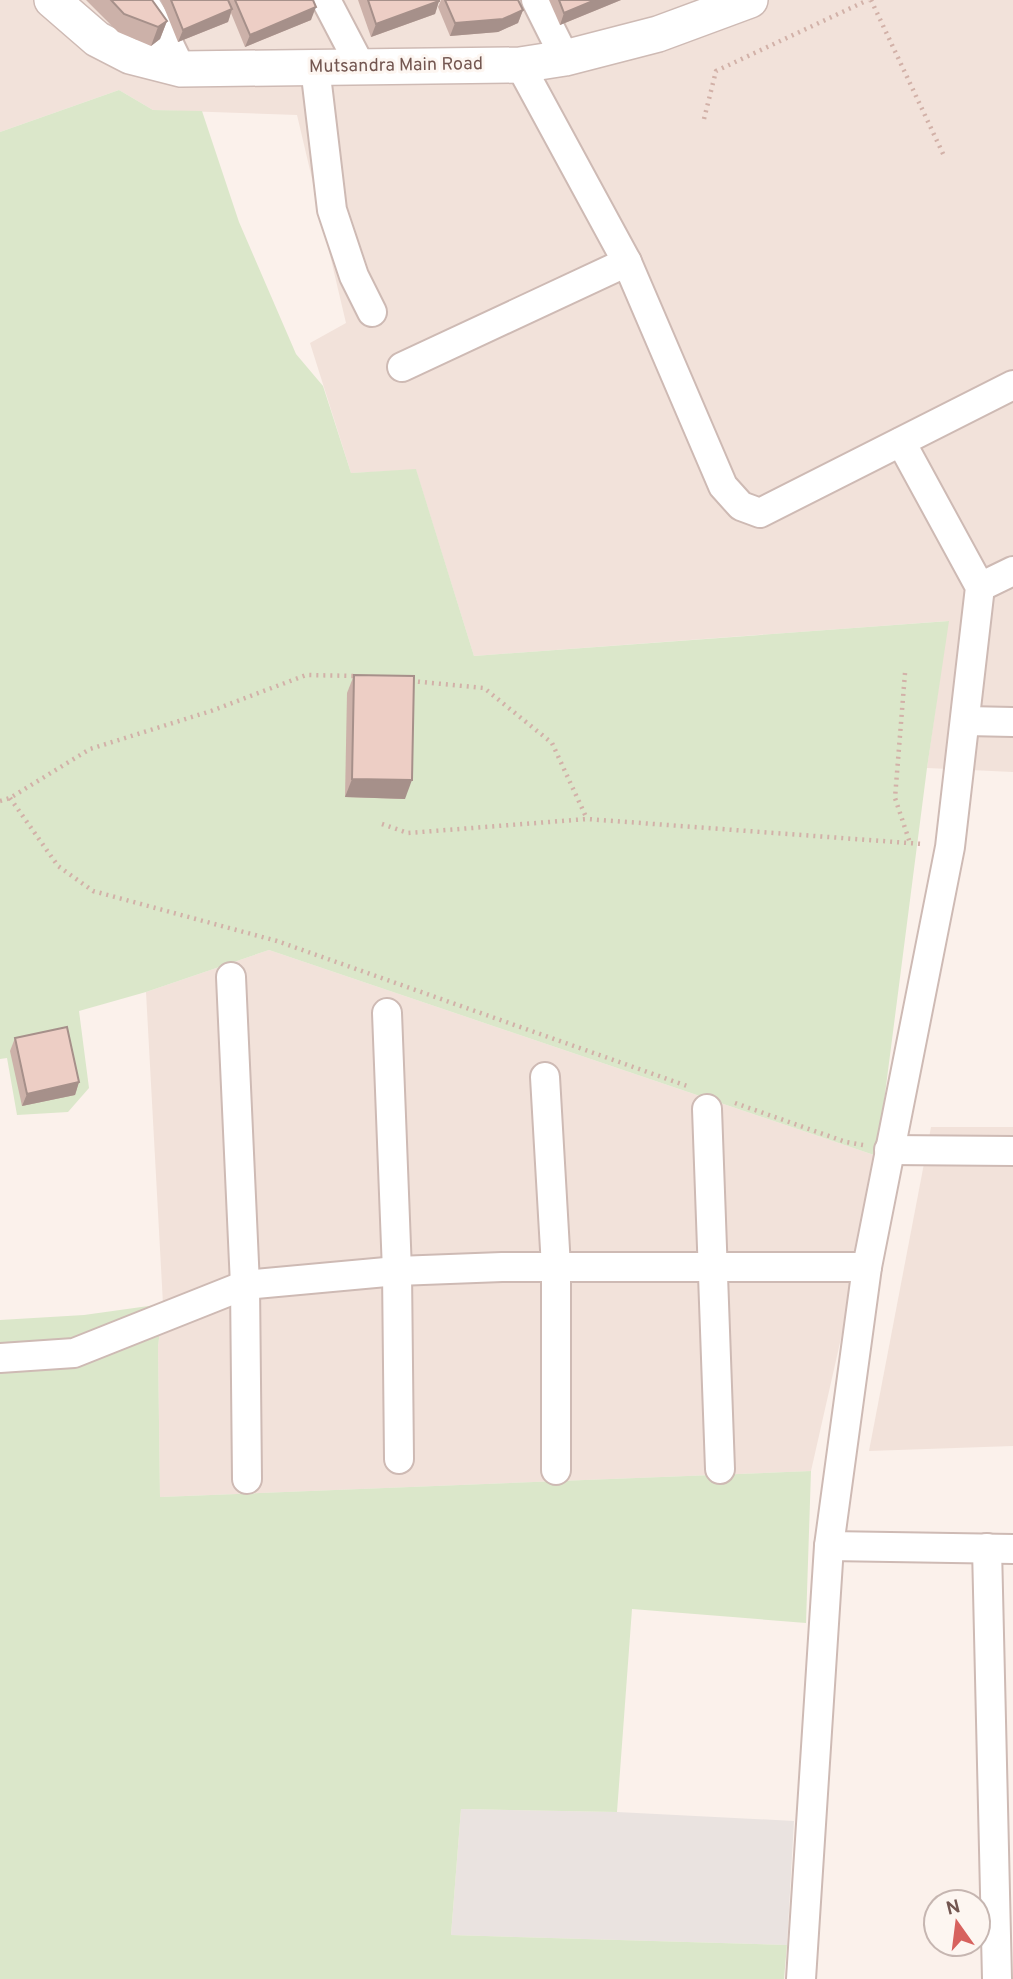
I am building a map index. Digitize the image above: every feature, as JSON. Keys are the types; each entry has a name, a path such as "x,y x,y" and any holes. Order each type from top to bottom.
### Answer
{"street":[{"name":"Mutsandra Main Road","path":"52,0 97,39 130,56 181,69 520,65 565,58 657,34 747,1"},
{"path":"143,0 181,69"},
{"path":"326,0 361,67"},
{"path":"536,0 565,58"},
{"path":"520,65 627,262 723,486 741,506 760,513 1013,385"},
{"path":"315,67 332,210 355,276 372,312"},
{"path":"402,367 627,262"},
{"path":"801,1979 829,1546 867,1267 950,847 980,587 901,442"},
{"path":"980,587 1013,571"},
{"path":"966,721 1013,722"},
{"path":"231,977 245,1285 247,1479"},
{"path":"387,1013 397,1271 399,1459"},
{"path":"545,1077 556,1267 556,1470"},
{"path":"710,1099 720,1469"},
{"path":"889,1150 1013,1151"},
{"path":"0,1358 75,1353 245,1285 397,1271 556,1267 867,1267"},
{"path":"829,1546 1000,1548 997,1979"}],"path":[{"path":"704,118 716,71 870,0 944,158"},
{"path":"905,673 895,798 910,843"},
{"path":"0,800 10,798 90,749 211,711 306,675 367,676"},
{"path":"406,680 484,688 552,743 587,819"},
{"path":"10,798 58,866 93,891 277,942 710,1099 846,1142 889,1150"},
{"path":"382,824 408,834 587,819 950,847"}],"shaded area":[{"path":"0,0 1013,0 1013,772 927,768 948,621 474,656 416,470 351,473 310,343 346,323 297,115 153,110 119,90 0,132"},
{"path":"269,950 877,1156 851,1294 811,1471 160,1497 158,1347 163,1304 146,992"},
{"path":"931,1127 1013,1127 1013,1446 869,1451"},
{"path":"461,1809 617,1812 794,1821 787,1945 451,1935"}],"green space":[{"path":"119,90 153,110 202,111 239,222 296,354 323,386 351,473 416,469 474,656 949,621 927,768 877,1156 269,950 146,992 79,1011 89,1088 68,1112 17,1115 7,1058 0,1059 0,132"},
{"path":"163,1304 158,1347 160,1497 811,1471 806,1623 632,1609 617,1812 461,1809 451,1935 787,1945 784,1979 0,1979 0,1320 84,1315"}],"building":[{"path":"111,0 152,0 167,21 158,27 124,14"},
{"path":"171,0 228,0 232,9 183,30"},
{"path":"235,0 313,0 316,7 250,35"},
{"path":"368,0 439,0 439,1 376,24"},
{"path":"445,0 518,0 523,10 503,19 455,23"},
{"path":"559,0 595,0 564,13"},
{"path":"354,675 414,676 412,780 352,779"},
{"path":"67,1027 79,1082 27,1094 15,1038"}]}
